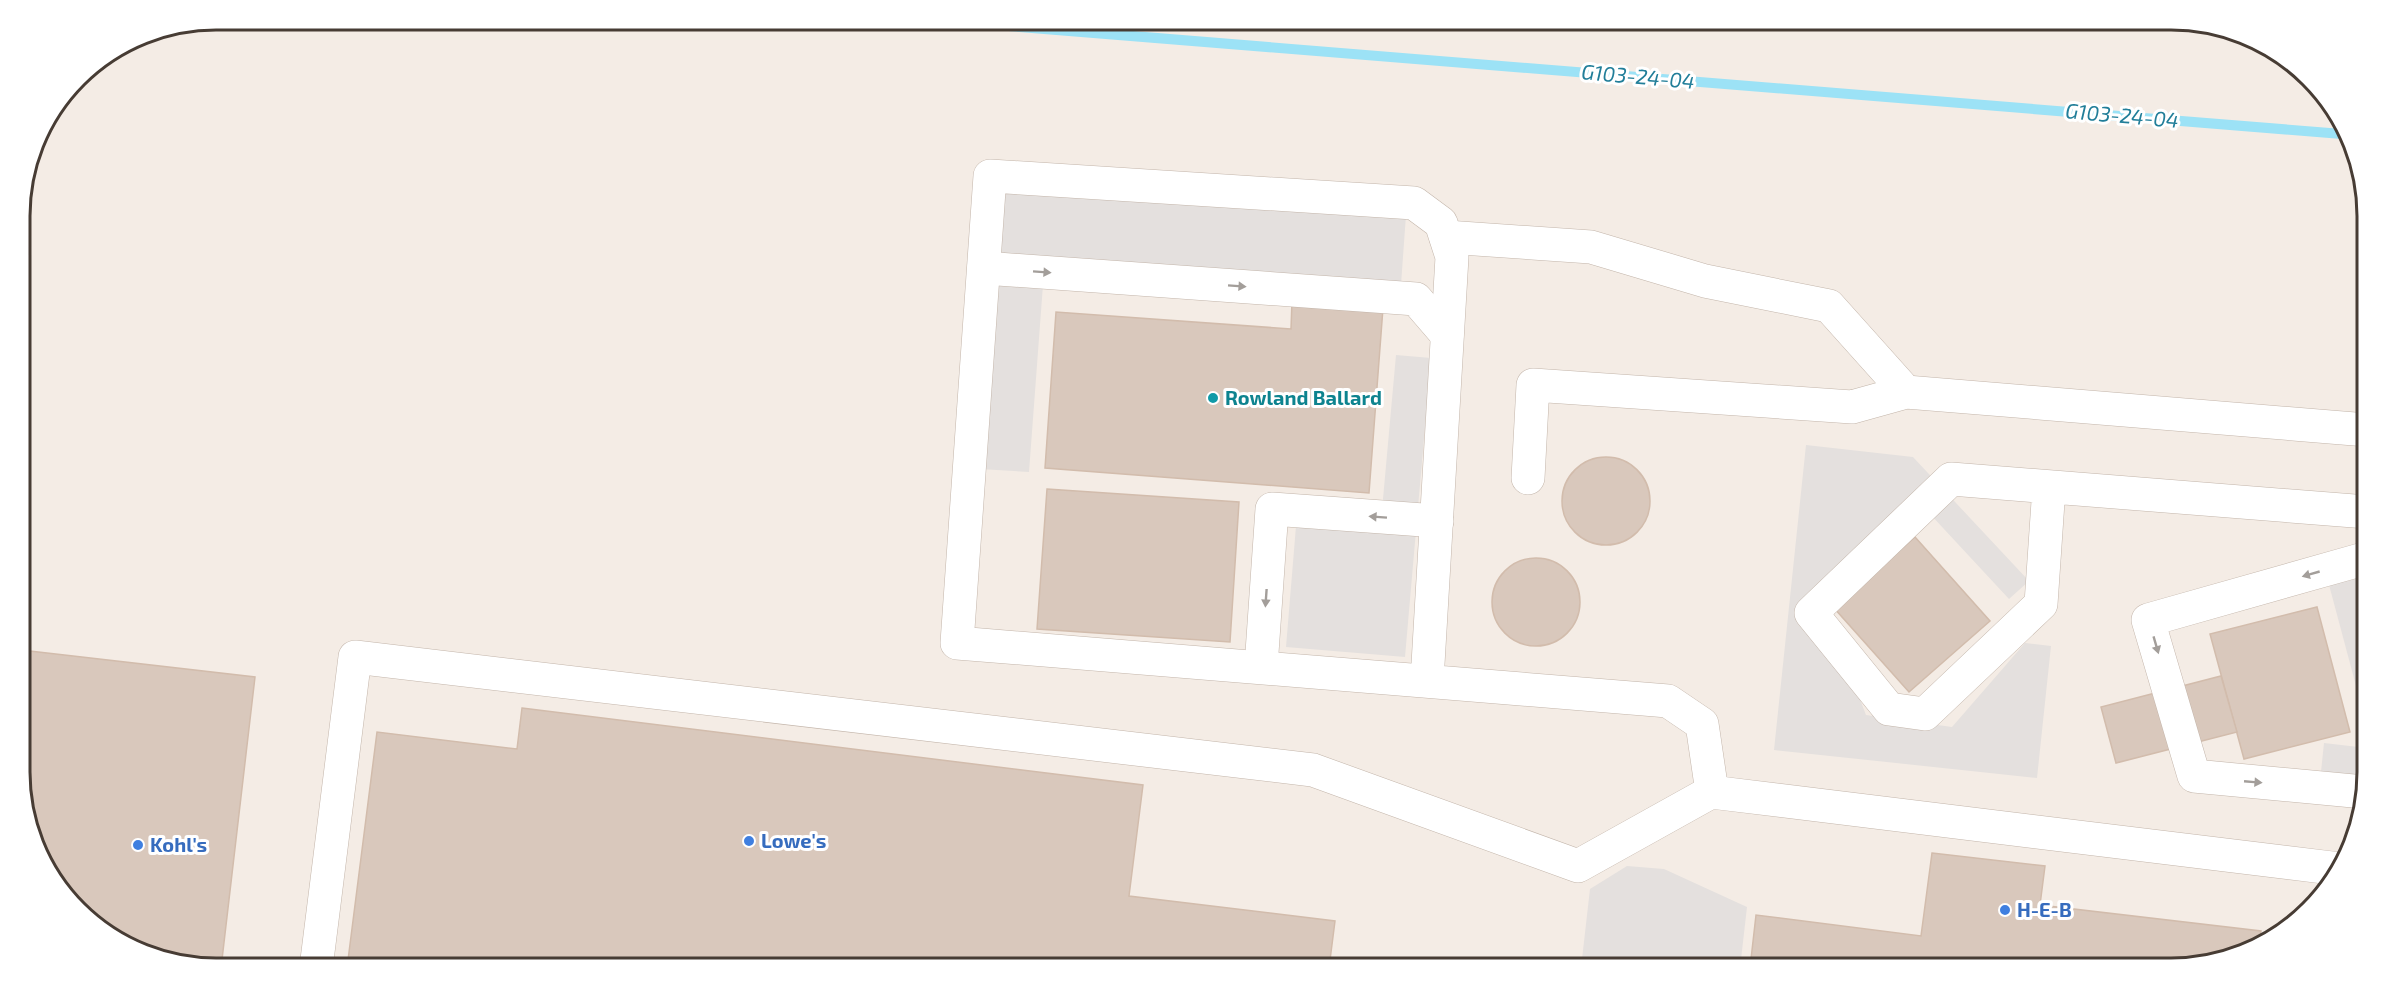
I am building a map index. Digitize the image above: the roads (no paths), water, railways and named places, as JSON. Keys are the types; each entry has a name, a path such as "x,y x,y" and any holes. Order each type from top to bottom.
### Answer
{"lane":[{"path":"1427,681 1452,257 1441,223 1414,203 990,176 957,643 1668,701 1702,724 1712,792"},
{"path":"1446,237 1591,248 1705,281 1829,306 1906,392"},
{"path":"984,268 1416,299 1447,335"},
{"path":"1528,478 1533,385 1852,407 1906,392 2357,429"},
{"path":"2049,487 2041,604 1925,714 1889,709 1811,613 1952,479 2357,511"},
{"path":"1262,667 1272,509 1437,521"},
{"path":"2356,791 2194,776 2148,620 2357,561"},
{"path":"317,958 355,657 1313,770 1578,866 1712,792 2330,868"}],"waterway":[{"name":"G103-24-04","path":"1058,30 2337,134"}],"place":[{"name":"Rowland Ballard","path":"1213,398"},
{"name":"Lowe's","path":"749,841"},
{"name":"Kohl's","path":"138,845"},
{"name":"H-E-B","path":"2005,910"}]}
